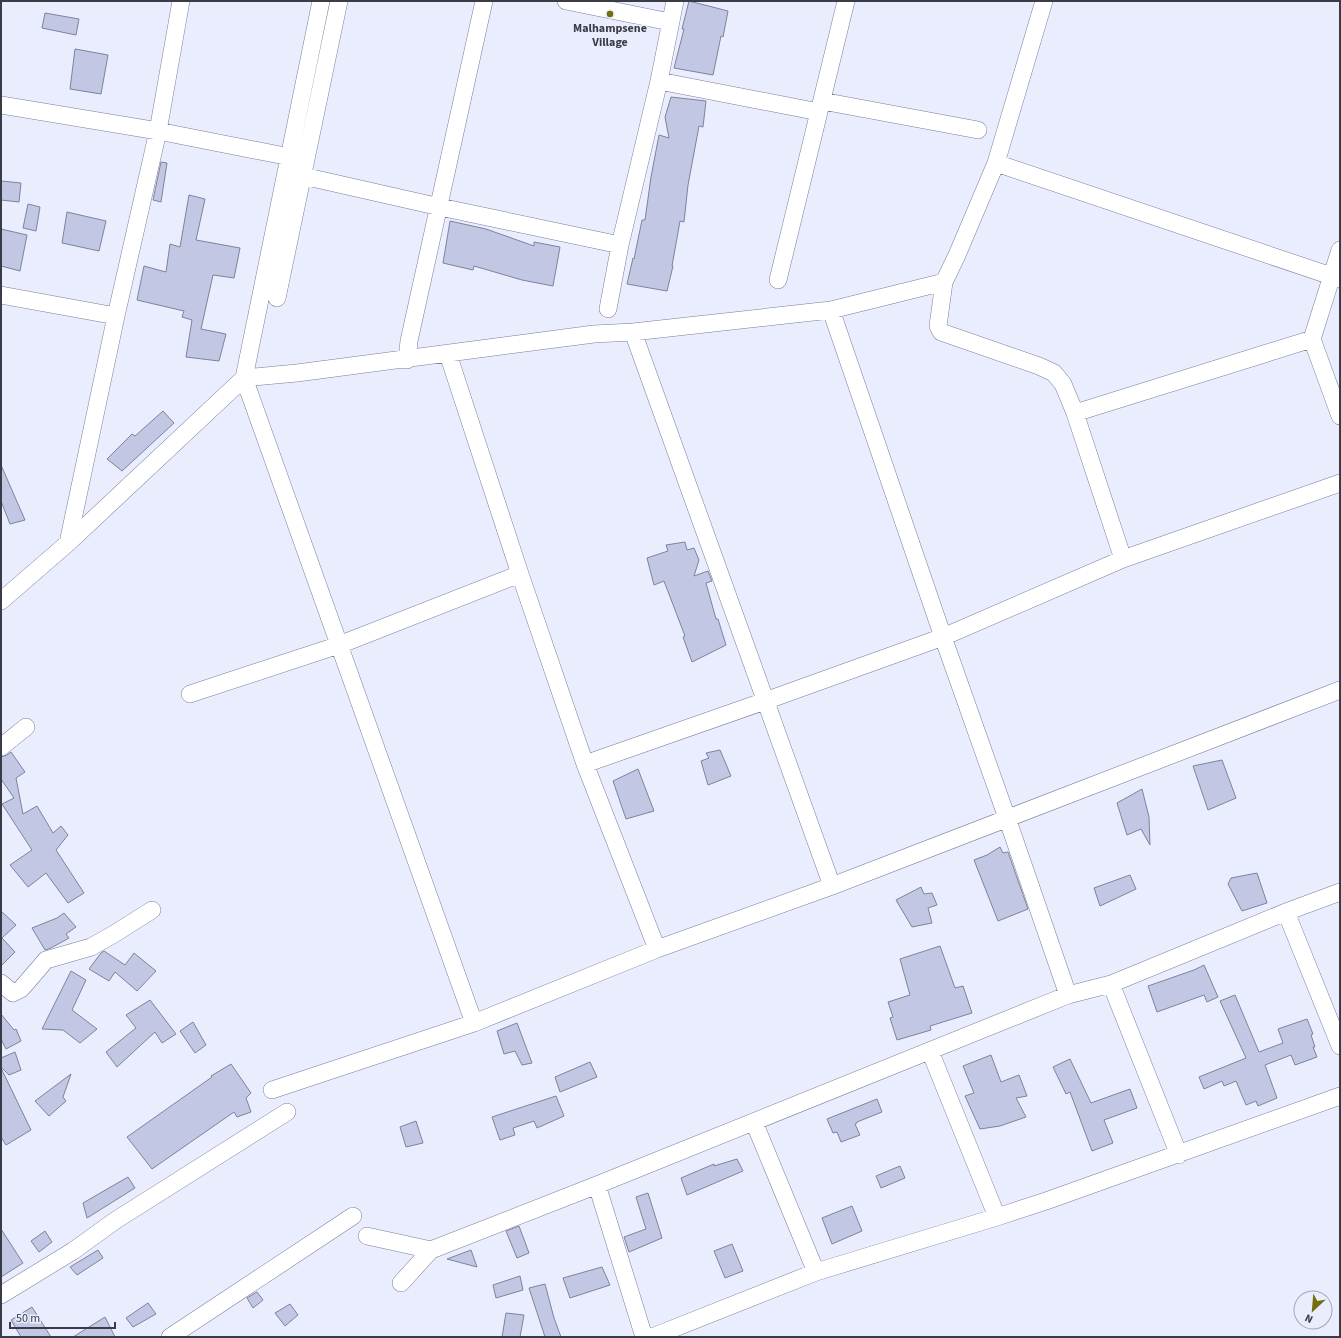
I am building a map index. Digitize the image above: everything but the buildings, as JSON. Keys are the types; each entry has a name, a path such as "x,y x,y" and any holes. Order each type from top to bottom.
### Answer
{"street":[{"path":"68,543 116,316 158,131 181,1"},
{"path":"321,1 244,378 474,1023"},
{"path":"277,298 339,1"},
{"path":"407,360 409,341 440,207 484,1"},
{"path":"566,1 670,22"},
{"path":"608,309 620,245 660,81 675,1"},
{"path":"778,280 846,1"},
{"path":"1044,1 996,163 944,282 938,326 941,332 1039,366 1054,373 1063,384 1075,413 1123,558"},
{"path":"660,81 820,107 978,130"},
{"path":"1,105 158,131 290,157"},
{"path":"996,163 1336,278"},
{"path":"303,176 620,245"},
{"path":"1340,250 1336,278 1312,339 1340,416"},
{"path":"1,601 68,543 244,378 407,360 594,334 633,332 832,310 944,282"},
{"path":"1,295 116,316"},
{"path":"832,310 943,638 1068,995"},
{"path":"633,332 832,886"},
{"path":"1075,413 1312,339"},
{"path":"448,354 520,574 585,764 657,949"},
{"path":"585,764 943,638 1123,558 1340,483"},
{"path":"190,694 339,645 520,574"},
{"path":"272,1090 474,1023 657,949 832,886 1340,690"},
{"path":"1,747 26,727"},
{"path":"401,1283 431,1250 754,1122 1068,995 1111,984 1286,912 1340,892"},
{"path":"1,983 13,993 21,988 46,960 91,947 152,910"},
{"path":"1286,912 1340,1046"},
{"path":"1111,984 1179,1155"},
{"path":"930,1051 997,1217"},
{"path":"652,1337 816,1272 997,1217 1179,1155 1340,1096"},
{"path":"1,1296 73,1251 116,1220 287,1112"},
{"path":"754,1122 816,1272"},
{"path":"596,1185 644,1337"},
{"path":"170,1337 353,1216"},
{"path":"367,1236 431,1250"}],"place":[{"name":"Malhampsene Village","path":"610,14"}]}
